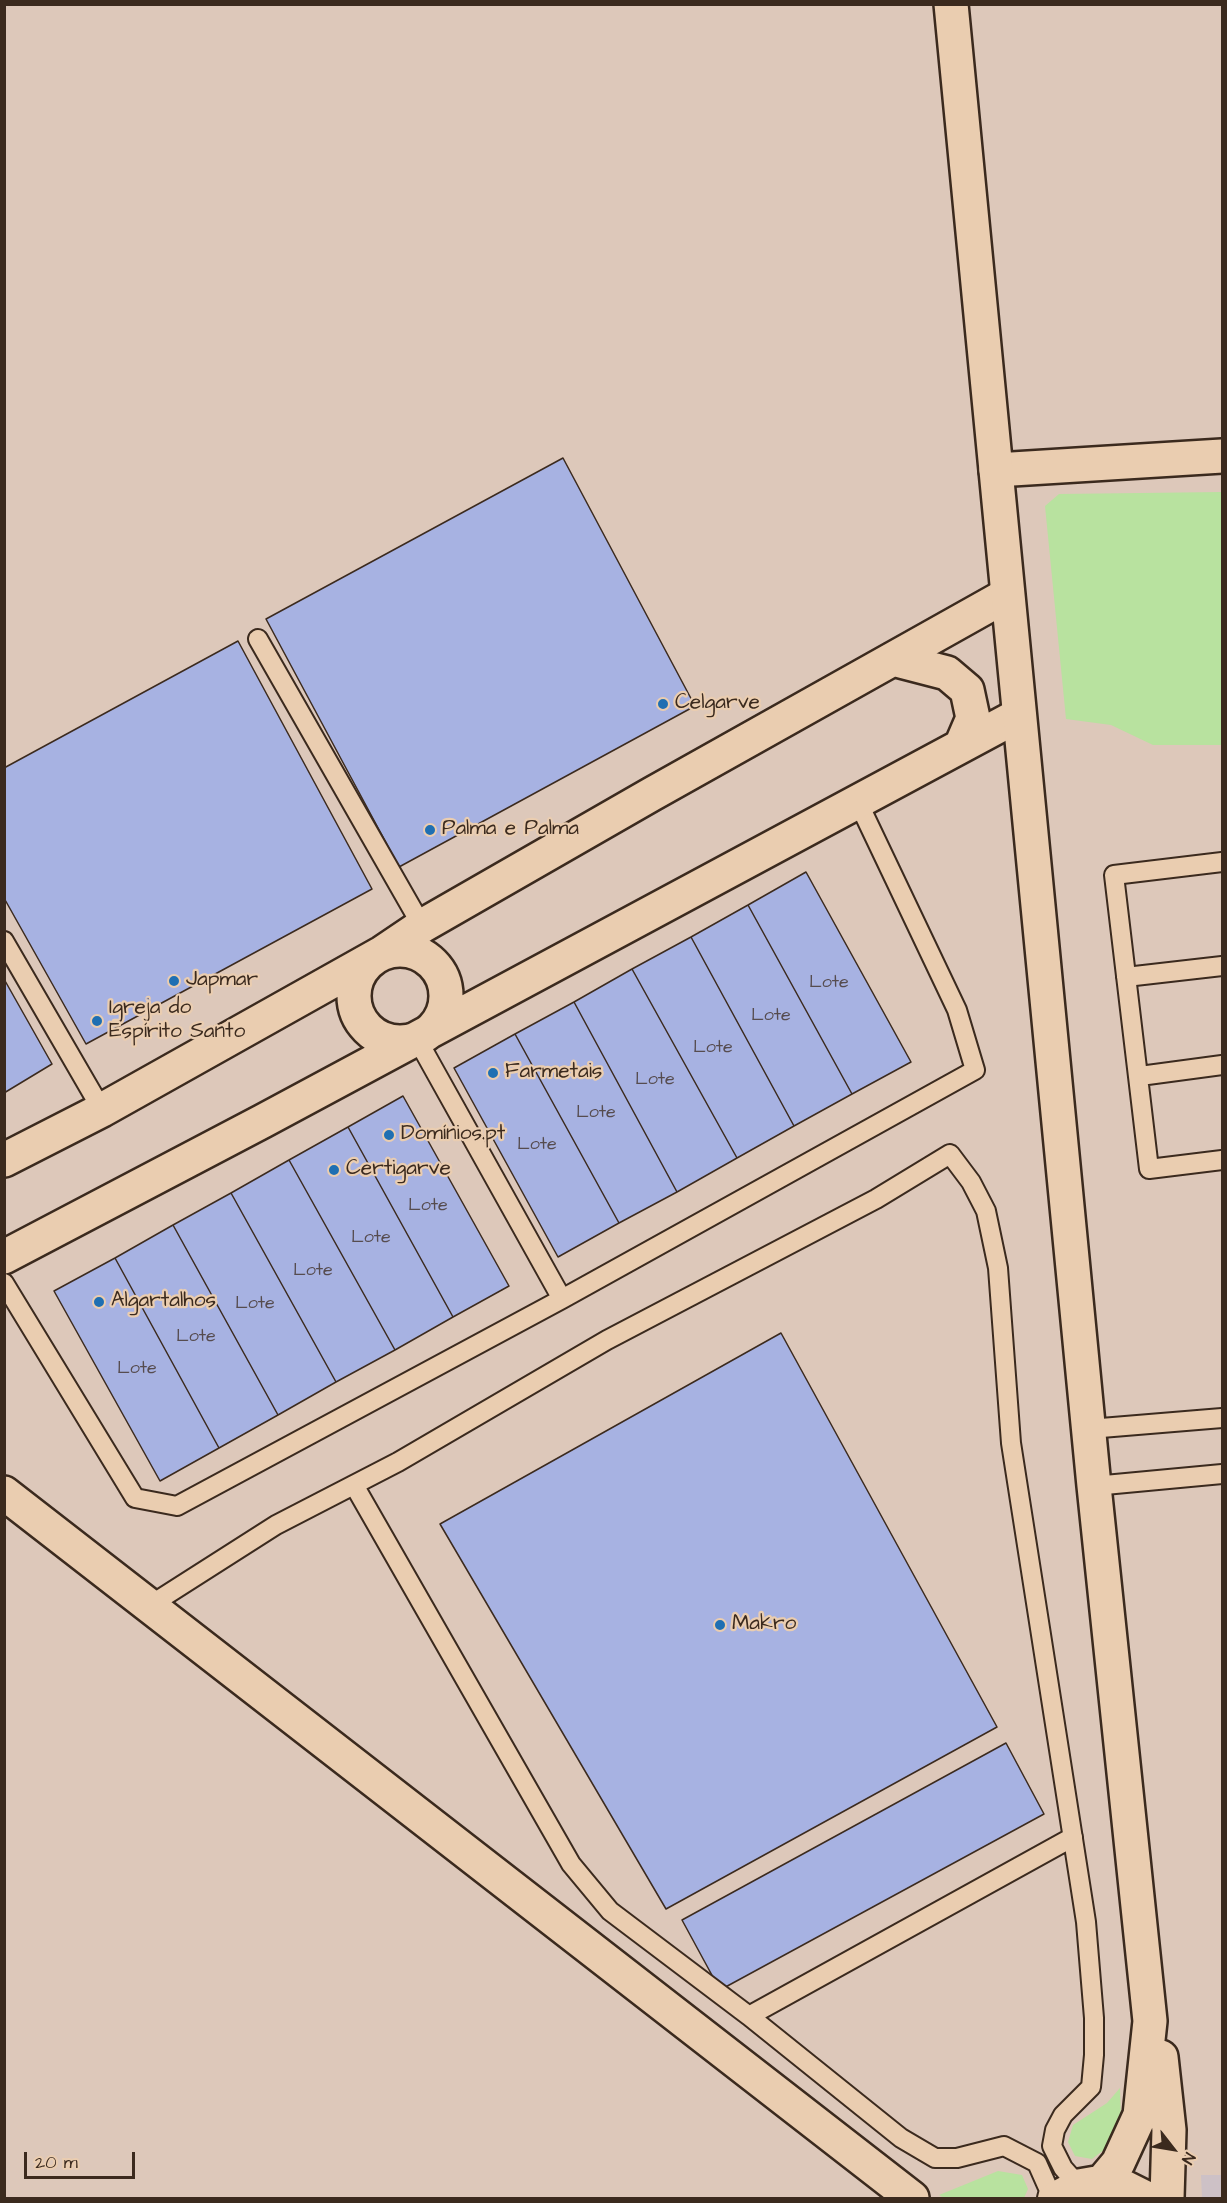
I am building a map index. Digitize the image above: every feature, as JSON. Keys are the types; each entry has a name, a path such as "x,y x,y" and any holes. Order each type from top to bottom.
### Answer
{"street":[{"path":"951,4 1094,1486 1150,2021 1161,2056 1168,2130 1167,2199"},
{"path":"996,470 1222,456"},
{"path":"4,1160 102,1110 382,953 407,950 423,955 438,969 445,983 446,1003 441,1018 417,1039 391,1041 376,1035 359,1018 355,1003 355,986 369,962 382,953 422,926 1007,595"},
{"path":"893,659 947,674 967,690 973,718 961,746"},
{"path":"4,1257 417,1039 1019,715"},
{"path":"4,1493 912,2199"},
{"path":"1079,2189 1118,2163 1140,2115 1150,2021"},
{"path":"1079,2189 1120,2185 1146,2199"}],"lane":[{"path":"258,639 422,926"},
{"path":"4,1283 135,1498 177,1506 562,1299 975,1070 957,1010 858,802"},
{"path":"1222,862 1114,875 1140,1076 1149,1169 1222,1160"},
{"path":"4,941 102,1110"},
{"path":"1126,977 1222,966"},
{"path":"417,1039 562,1299"},
{"path":"1140,1076 1222,1065"},
{"path":"149,1606 276,1525 398,1462 607,1340 866,1205 950,1154 971,1182 986,1211 998,1268 1011,1443 1086,1922 1094,2018 1091,2087 1064,2115 1055,2130 1052,2146 1063,2168 1079,2189"},
{"path":"1089,1429 1222,1418"},
{"path":"1094,1486 1222,1474"},
{"path":"354,1485 571,1864 610,1911 749,2016 902,2138 935,2158 957,2158 1004,2146 1037,2163 1049,2190 1047,2199"},
{"path":"749,2016 1005,1872 1073,1837"}],"shaded area":[{"path":"1201,2175 1222,2175 1222,2198 1202,2198"}],"green space":[{"path":"1222,492 1222,745 1153,745 1111,725 1066,719 1045,506 1059,494"},
{"path":"1120,2088 1121,2123 1113,2143 1092,2159 1075,2156 1068,2142 1073,2125 1107,2103"},
{"path":"998,2171 1022,2175 1028,2189 1024,2198 944,2198 939,2195"}],"building":[{"path":"563,458 695,706 399,867 266,619"},
{"path":"238,641 372,889 86,1044 4,898 4,768"},
{"path":"806,872 911,1062 852,1094 748,905"},
{"path":"748,905 852,1094 794,1126 691,937"},
{"path":"691,937 794,1126 737,1158 632,969"},
{"path":"632,969 737,1158 677,1192 574,1002"},
{"path":"4,979 52,1064 4,1093"},
{"path":"574,1002 677,1192 619,1223 515,1034"},
{"path":"515,1034 619,1223 558,1257 454,1068"},
{"path":"403,1096 509,1286 453,1317 348,1127"},
{"path":"348,1127 453,1317 395,1350 289,1160"},
{"path":"289,1160 395,1350 336,1382 231,1193"},
{"path":"231,1193 336,1382 278,1415 173,1225"},
{"path":"173,1225 278,1415 219,1448 115,1258"},
{"path":"115,1258 219,1448 160,1481 54,1291"},
{"name":"Makro","path":"781,1333 997,1727 666,1909 440,1524"},
{"path":"1006,1743 1044,1814 720,1990 682,1920"}],"place":[{"name":"Celgarve","path":"663,704"},
{"name":"Palma e Palma","path":"430,830"},
{"name":"Japmar","path":"174,981"},
{"name":"Igreja do Espírito Santo","path":"97,1021"},
{"name":"Farmetais","path":"493,1073"},
{"name":"Domínios.pt","path":"389,1135"},
{"name":"Certigarve","path":"334,1170"},
{"name":"Algartalhos","path":"99,1302"},
{"name":"Makro","path":"720,1625"}]}
